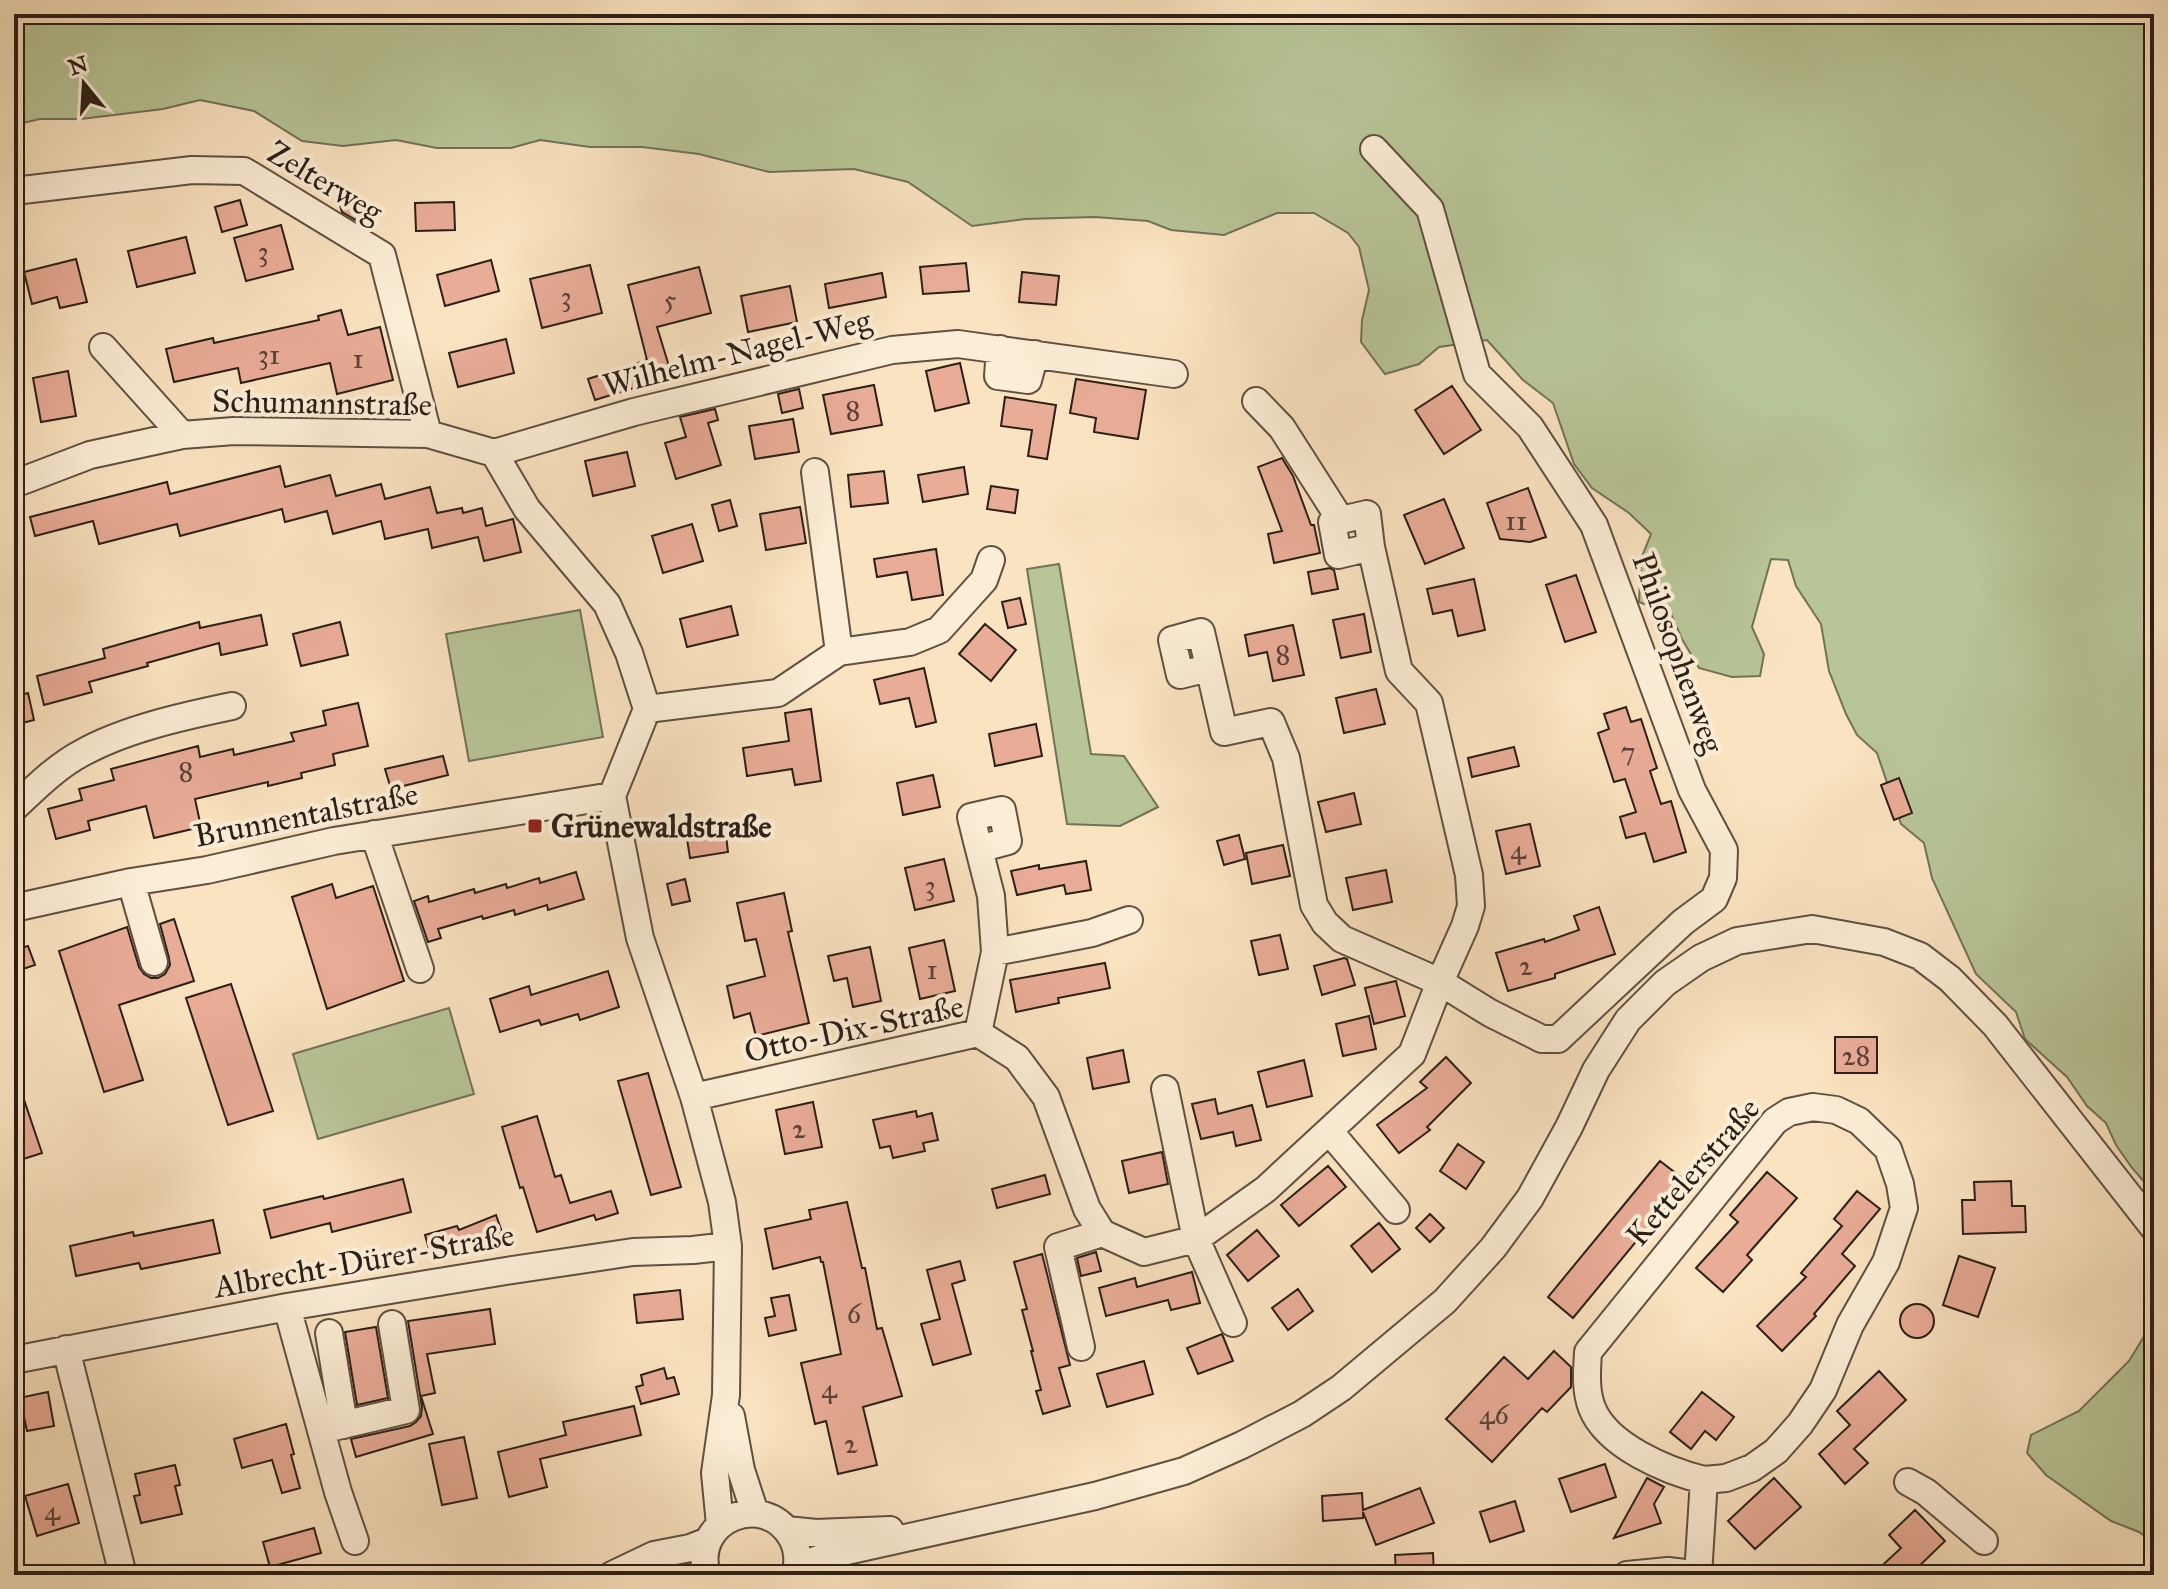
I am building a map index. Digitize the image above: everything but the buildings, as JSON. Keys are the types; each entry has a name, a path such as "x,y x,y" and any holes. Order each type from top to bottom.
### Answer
{"street":[{"name":"Philosophenweg","path":"1209,668 1224,732 1271,722 1286,758 1314,905 1325,923 1342,939 1440,982 1490,1013 1542,1039 1558,1039 1683,922 1714,899 1723,878 1724,850 1692,790 1594,525 1530,427 1477,374 1430,209 1374,149"},
{"name":"Zelterweg","path":"14,191 192,170 244,171 382,255 428,434"},
{"name":"Wilhelm-Nagel-Weg","path":"494,453 634,412 892,350 958,344 1174,374"},
{"name":"Schumannstraße","path":"103,347 182,435"},
{"path":"1081,1347 1058,1247 1102,1233 1144,1252 1196,1239 1266,1189 1412,1054 1471,906 1469,875 1429,703 1399,671 1371,547 1338,555 1332,522 1340,519 1282,428 1256,401"},
{"name":"Schumannstraße","path":"14,484 90,455 182,435 234,431 428,434 494,453"},
{"path":"494,453 527,509 607,604 629,653 647,709 612,796 640,938 694,1097 722,1202 728,1246 726,1395 715,1473 714,1533 704,1554 707,1575"},
{"path":"815,472 839,652"},
{"path":"647,709 778,693 839,652 910,642 939,630 984,580 991,560"},
{"path":"14,808 81,753 114,738 232,706"},
{"name":"Brunnentalstraße","path":"14,908 334,841 612,796"},
{"path":"374,834 420,969"},
{"path":"978,1033 995,952 991,896 979,849"},
{"path":"131,882 154,962"},
{"path":"995,952 1092,933 1129,920"},
{"path":"612,1575 654,1555 690,1548 736,1516 755,1513 778,1521 787,1530 796,1547 796,1571 833,1554 1095,1496 1184,1471 1302,1414 1341,1388 1445,1301 1493,1248 1530,1198 1596,1070 1628,1020 1665,983 1701,958 1737,941 1812,929 1884,942 1920,956 1950,979 1995,1025 2154,1228"},
{"name":"Otto-Dix-Straße","path":"694,1097 978,1033 1017,1058 1046,1097 1087,1209 1102,1233"},
{"path":"1165,1089 1196,1239 1233,1323"},
{"name":"Kettelerstraße","path":"1813,1107 1836,1110 1859,1121 1888,1149 1900,1184 1904,1208 1886,1262 1850,1325 1823,1390 1800,1424 1776,1451 1752,1468 1726,1478 1704,1480 1649,1461 1606,1431 1592,1408 1586,1377 1588,1352 1775,1121 1789,1112 1813,1107"},
{"path":"1329,1131 1396,1210"},
{"name":"Albrecht-Dürer-Straße","path":"14,1360 287,1307 633,1252 728,1246"},
{"path":"287,1307 332,1427"},
{"path":"332,1427 406,1410 392,1324"},
{"path":"329,1333 338,1492 355,1541"},
{"path":"66,1349 123,1575"},
{"path":"726,1395 741,1470 755,1513"},
{"path":"1627,1575 1668,1571 1700,1575 1704,1480"},
{"path":"1908,1482 1926,1492 1984,1541"},
{"path":"787,1530 816,1533 949,1528"}],"green space":[{"path":"14,14 2154,14 2154,1193 2116,1145 2106,1123 2087,1106 2067,1077 2025,1039 2016,1012 1976,974 1932,878 1924,843 1901,824 1877,753 1857,735 1846,714 1829,671 1821,624 1796,586 1788,560 1771,559 1752,627 1764,654 1760,676 1732,677 1699,668 1671,614 1639,602 1641,559 1651,534 1629,513 1592,488 1574,464 1553,403 1523,380 1487,340 1439,347 1419,364 1385,374 1361,342 1369,290 1359,247 1348,233 1314,213 1277,213 1224,235 1171,230 1148,221 1095,217 1025,219 972,226 908,182 854,169 769,172 699,154 642,147 590,147 540,140 511,148 437,148 396,140 343,146 302,141 254,111 200,100 163,109 81,119 40,119 14,125"},
{"path":"1059,564 1091,754 1124,756 1158,807 1120,826 1067,824 1027,569"},
{"path":"580,610 603,737 469,761 446,634"},
{"path":"449,1008 474,1094 318,1139 293,1054"},
{"path":"2154,1320 2154,1543 2139,1532 2111,1521 2046,1475 2027,1453 2031,1435 2079,1411 2129,1361"}],"place":[{"name":"Grünewaldstraße","path":"535,826"}]}
